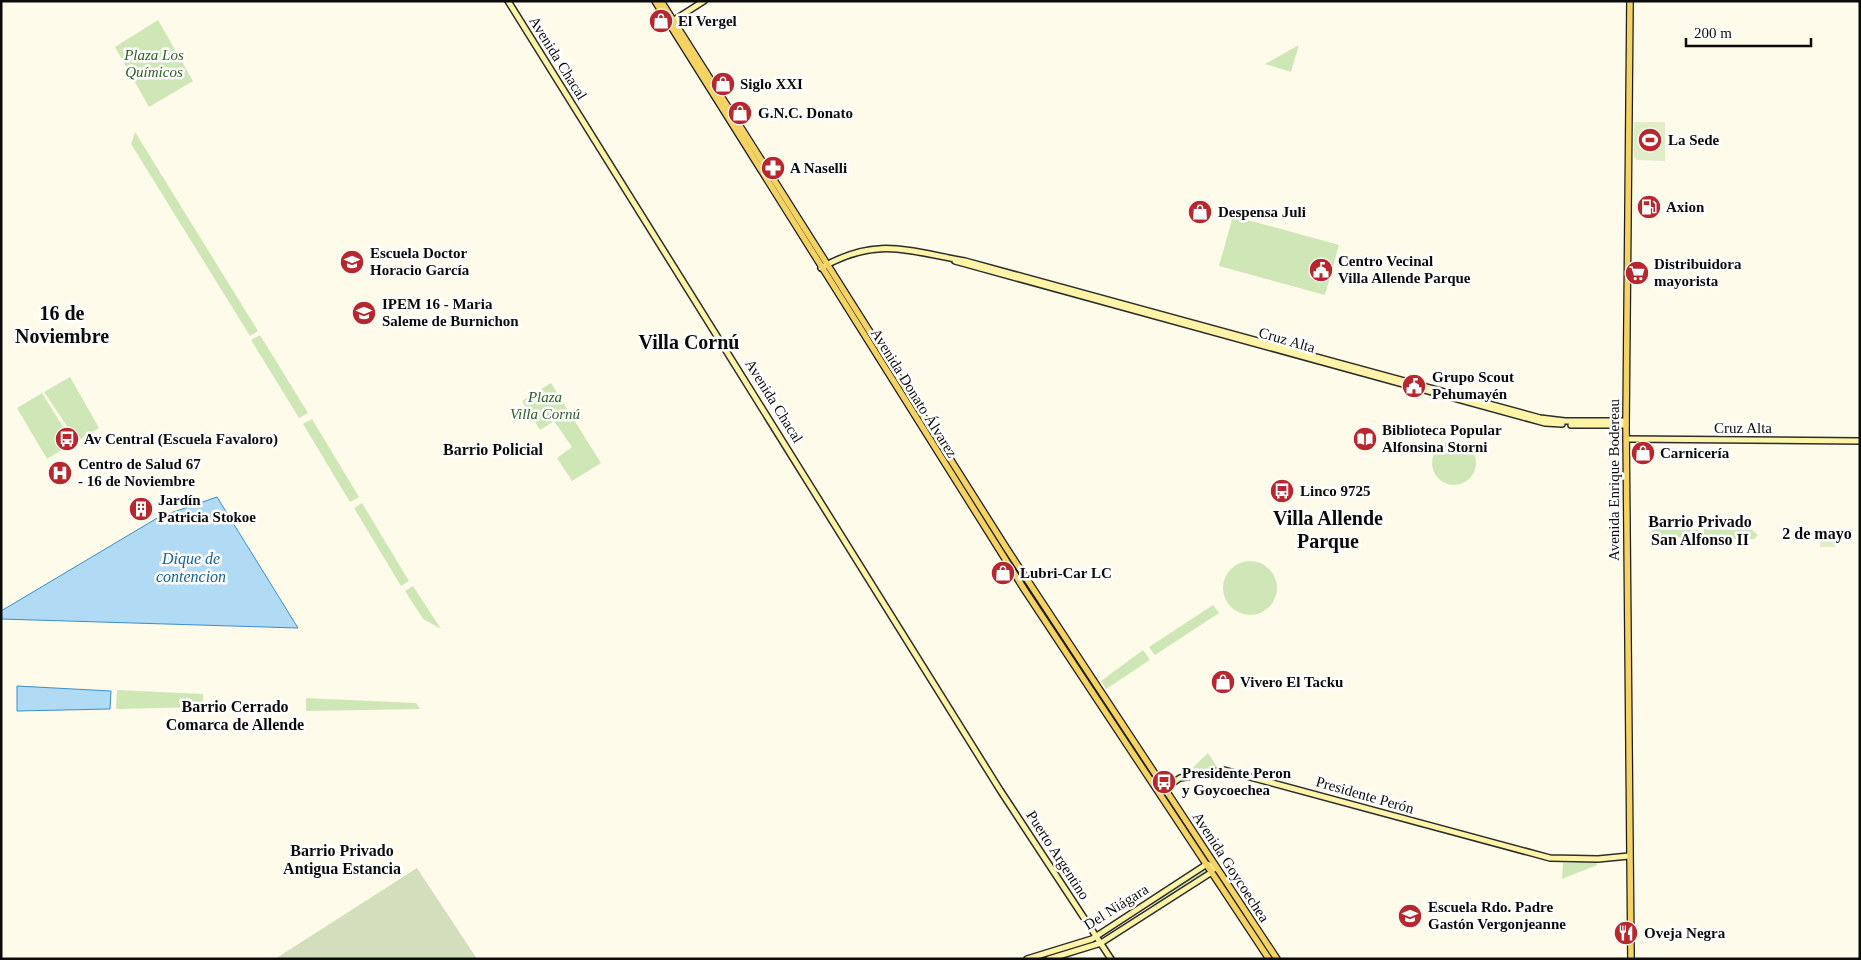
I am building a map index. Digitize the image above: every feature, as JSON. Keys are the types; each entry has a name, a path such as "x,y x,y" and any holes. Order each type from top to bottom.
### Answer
{"main road":[{"name":"Avenida Chacal","path":"508,1 1000,790"},
{"name":"Avenida Donato Álvarez","path":"655,1 671,22 1024,589 1163,791"},
{"name":"Avenida Donato Álvarez","path":"661,1 671,22"},
{"path":"671,22 704,1"},
{"name":"Avenida Enrique Bodereau","path":"1630,1 1626,439 1631,959"},
{"name":"Cruz Alta","path":"824,266 851,252 900,248 946,257 1540,418 1560,421 1626,423"},
{"name":"Cruz Alta","path":"1626,439 1860,441"},
{"name":"Presidente Perón","path":"1163,791 1180,778 1224,770 1561,859 1630,856"},
{"name":"Puerto Argentino","path":"1000,790 1111,959"},
{"name":"Avenida Goycoechea","path":"1163,791 1276,959"},
{"name":"Avenida Goycoechea","path":"1212,866 1269,959"},
{"name":"Del Niágara","path":"1027,959 1096,936 1212,866"},
{"name":"Del Niágara","path":"1049,959 1100,943 1212,866"}],"green space":[{"name":"Plaza Los Químicos","path":"158,20 193,81 149,107 115,47"},
{"path":"1299,45 1291,72 1265,64"},
{"name":"La Sede","path":"1634,122 1665,122 1665,161 1637,160 1634,157"},
{"path":"135,132 258,331 250,336 131,144"},
{"path":"1233,216 1339,245 1325,295 1219,266"},
{"path":"260,335 308,413 299,418 251,340"},
{"path":"70,377 99,428 77,441 44,392"},
{"name":"Plaza Villa Cornú","path":"551,383 601,463 572,481 557,458 572,447 554,421 540,430 522,401"},
{"path":"42,393 73,443 47,459 17,408"},
{"path":"312,419 359,497 350,502 303,424"},
{"path":"1454,441 1466,445 1472,451 1476,463 1472,475 1466,481 1454,485 1442,481 1436,475 1432,463 1436,451 1442,445"},
{"path":"362,503 409,581 401,586 354,508"},
{"path":"1654,529 1698,530 1697,538 1653,537 1651,532"},
{"path":"1704,529 1752,530 1758,535 1754,539 1704,539"},
{"path":"1820,529 1835,529 1835,547 1820,547"},
{"path":"1245,561 1255,561 1265,565 1273,573 1277,588 1273,603 1265,611 1255,615 1245,615 1235,611 1227,603 1223,593 1223,583 1227,573 1235,565"},
{"path":"413,586 441,629 423,619 405,591"},
{"path":"1213,605 1219,613 1155,655 1149,647"},
{"path":"1143,650 1150,660 1106,689 1101,681"},
{"path":"117,690 203,694 203,707 116,709"},
{"path":"306,698 416,703 420,709 306,711"},
{"path":"1208,753 1219,770 1185,775"},
{"path":"1597,862 1597,865 1562,879 1563,863"},
{"path":"1205,867 1208,871 1153,907 1150,902"},
{"path":"417,868 477,959 275,959"}],"water":[{"name":"Dique de contencion","path":"217,497 298,628 1,619 1,611 159,517"},
{"path":"17,686 111,691 110,709 17,711"}],"place":[{"name":"El Vergel","path":"661,21"},
{"name":"Siglo XXI","path":"723,84"},
{"name":"G.N.C. Donato","path":"740,113"},
{"name":"La Sede","path":"1650,140"},
{"name":"A Naselli","path":"773,168"},
{"name":"Axion","path":"1649,207"},
{"name":"Despensa Juli","path":"1200,212"},
{"name":"Escuela Doctor Horacio García","path":"352,262"},
{"name":"Centro Vecinal Villa Allende Parque","path":"1321,270"},
{"name":"Distribuidora mayorista","path":"1637,273"},
{"name":"IPEM 16 - Maria Saleme de Burnichon","path":"364,313"},
{"name":"Grupo Scout Pehumayén","path":"1414,386"},
{"name":"Av Central (Escuela Favaloro)","path":"67,439"},
{"name":"Biblioteca Popular Alfonsina Storni","path":"1365,439"},
{"name":"Carnicería","path":"1643,453"},
{"name":"Centro de Salud 67 - 16 de Noviembre","path":"60,473"},
{"name":"Linco 9725","path":"1282,491"},
{"name":"Jardín Patricia Stokoe","path":"141,509"},
{"name":"Lubri-Car LC","path":"1003,573"},
{"name":"Vivero El Tacku","path":"1223,682"},
{"name":"Presidente Peron y Goycoechea","path":"1164,782"},
{"name":"Escuela Rdo. Padre Gastón Vergonjeanne","path":"1410,916"},
{"name":"Oveja Negra","path":"1626,933"}],"district":[{"name":"16 de Noviembre","path":"62,324"},
{"name":"Villa Cornú","path":"689,342"},
{"name":"Barrio Policial","path":"493,449"},
{"name":"Villa Allende Parque","path":"1328,530"},
{"name":"Barrio Privado San Alfonso II","path":"1700,530"},
{"name":"2 de mayo","path":"1817,533"},
{"name":"Barrio Cerrado Comarca de Allende","path":"235,715"},
{"name":"Barrio Privado Antigua Estancia","path":"342,859"}]}
